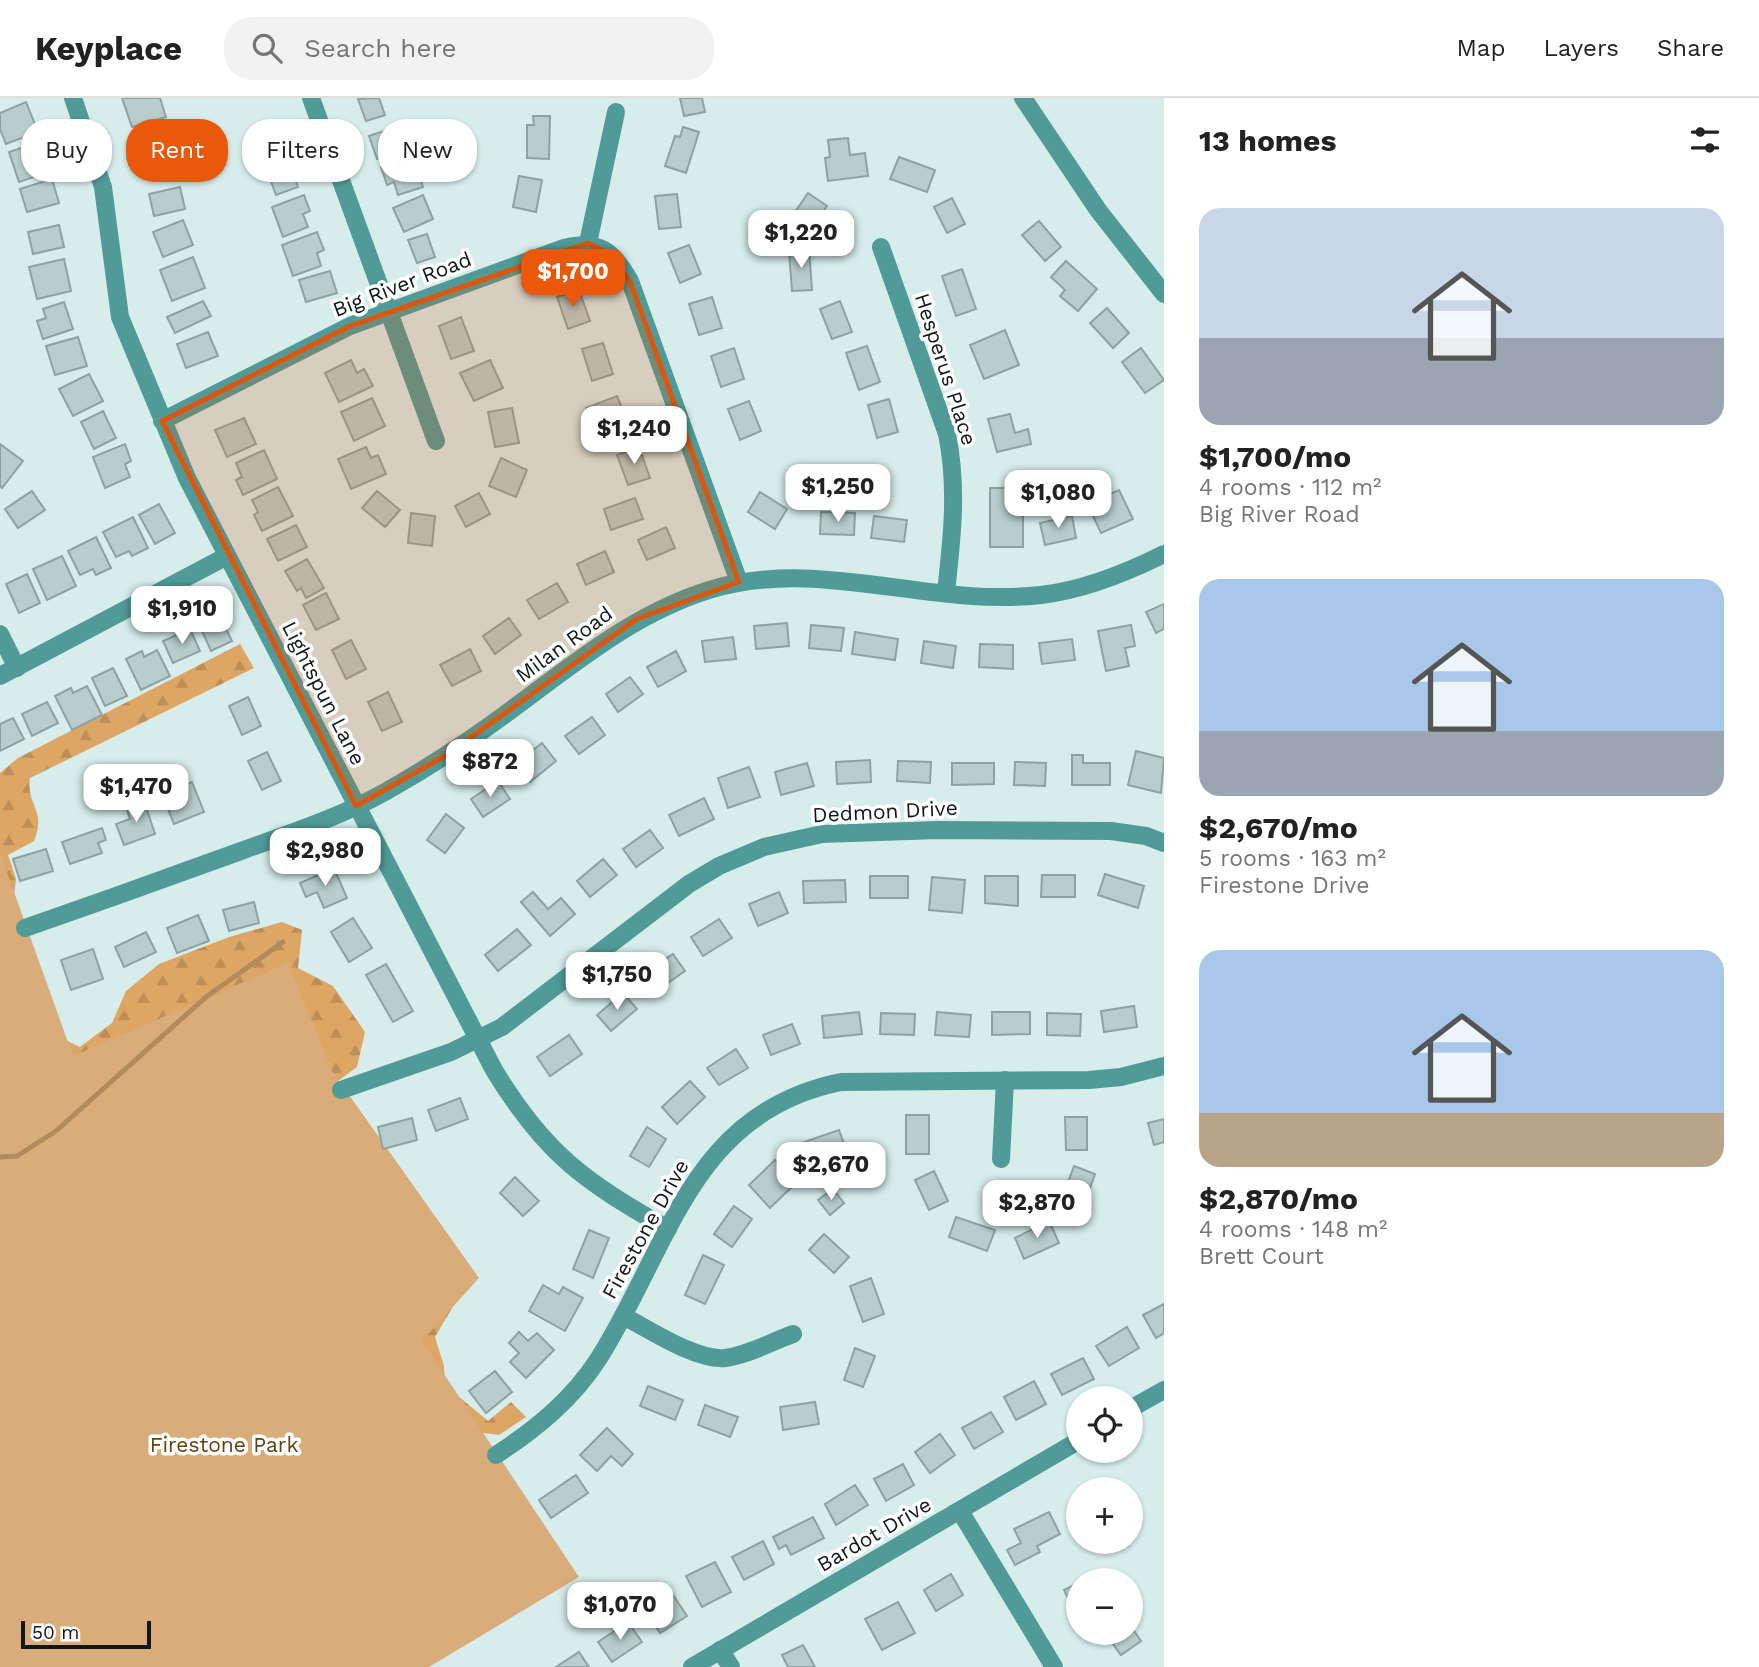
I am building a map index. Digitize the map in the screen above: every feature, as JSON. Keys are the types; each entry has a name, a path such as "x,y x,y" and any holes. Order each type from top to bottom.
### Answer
{"street":[{"name":"Lightspun Lane","path":"73,98 103,187 120,317 162,421 227,556 478,1040 513,1101 561,1158 603,1191 668,1229"},
{"path":"311,98 436,441"},
{"path":"1023,98 1098,210 1164,293"},
{"path":"616,113 588,243 609,254 630,281 739,582"},
{"name":"Big River Road","path":"162,421 350,326 564,248 588,243"},
{"name":"Hesperus Place","path":"881,247 947,434 953,463 953,521 946,592"},
{"name":"Milan Road","path":"25,928 310,826 356,806 445,756 637,619 679,600 739,582 771,577 820,577 979,596 1042,595 1117,575 1164,554"},
{"path":"0,676 227,556"},
{"path":"0,634 18,667"},
{"name":"Dedmon Drive","path":"341,1090 478,1040 502,1027 689,884 719,866 776,844 822,834 938,830 1111,831 1146,836 1164,843"},
{"name":"Firestone Drive","path":"496,1455 534,1429 568,1397 599,1358 702,1169 729,1138 751,1120 798,1094 820,1086 863,1080 1121,1077 1164,1066"},
{"path":"1001,1160 1005,1080"},
{"path":"623,1316 691,1351 712,1357 724,1358 746,1353 793,1334"},
{"path":"1143,1402 1164,1390"},
{"name":"Bardot Drive","path":"692,1667 1066,1448"},
{"path":"960,1511 1054,1667"},
{"path":"720,1650 730,1667"}],"highlighted area":[{"path":"588,243 609,254 630,281 739,582 637,619 445,756 356,806 162,421 350,326"}],"green space":[{"path":"240,644 254,668 30,778 38,822 37,831 34,841 8,855 16,879 11,927 61,1038 80,1047 112,1023 126,991 159,964 229,937 282,922 302,930 298,968 333,986 365,1032 357,1067 334,1084 472,1274 435,1337 444,1366 445,1385 488,1421 511,1402 526,1417 499,1435 468,1431 0,1287 0,773 18,758"},
{"name":"Firestone Park","path":"0,853 73,1056 288,963 332,1071 479,1278 422,1341 579,1577 429,1667 0,1667"}],"building":[{"path":"122,98 160,98 166,117 129,119"},
{"path":"379,98 385,115 366,121 358,99"},
{"path":"680,98 702,98 705,112 684,116"},
{"path":"26,102 33,119 21,119 21,138 6,144 0,129 0,113"},
{"path":"533,116 550,116 549,159 527,158 527,125 534,125"},
{"path":"683,127 699,132 686,173 665,166 675,136 680,137"},
{"path":"378,133 378,159 377,159 369,136"},
{"path":"848,138 850,155 865,153 868,176 828,181 825,158 830,157 828,140"},
{"path":"21,148 21,181 19,182 9,152"},
{"path":"899,157 935,170 927,192 890,179"},
{"path":"519,176 542,180 536,212 513,207"},
{"path":"42,182 53,182 59,203 27,212 20,189"},
{"path":"271,182 296,182 298,187 276,195"},
{"path":"394,182 421,182 423,187 398,195"},
{"path":"180,187 185,209 154,216 149,194"},
{"path":"808,193 827,206 808,234 789,221"},
{"path":"677,194 681,227 659,229 655,196"},
{"path":"304,195 310,211 303,214 308,227 283,237 272,207"},
{"path":"423,195 433,219 404,232 393,208"},
{"path":"952,198 965,224 947,233 934,207"},
{"path":"183,220 193,245 163,257 153,232"},
{"path":"1039,221 1061,247 1045,261 1022,235"},
{"path":"59,225 64,247 33,254 28,232"},
{"path":"317,232 324,250 317,253 321,266 293,276 282,245"},
{"path":"427,234 435,257 417,263 408,240"},
{"path":"689,245 701,274 680,283 668,253"},
{"path":"809,249 812,290 792,291 789,250"},
{"path":"193,257 205,288 172,301 160,270"},
{"path":"64,259 71,291 37,299 29,267"},
{"path":"1066,261 1097,289 1078,311 1060,296 1065,290 1051,277"},
{"path":"962,269 976,309 956,316 942,276"},
{"path":"330,271 337,293 306,302 299,280"},
{"path":"579,290 590,321 568,329 557,297"},
{"path":"712,297 722,328 699,335 689,304"},
{"path":"203,301 211,316 175,333 167,317"},
{"path":"840,301 852,332 832,339 820,309"},
{"path":"64,302 73,329 43,339 37,321 46,318 43,309"},
{"path":"1107,308 1129,333 1113,348 1090,323"},
{"path":"461,317 474,351 451,359 439,326"},
{"path":"1005,330 1019,365 984,379 970,345"},
{"path":"208,332 218,356 186,368 177,344"},
{"path":"78,337 87,366 55,375 46,346"},
{"path":"603,343 613,374 592,381 582,349"},
{"path":"867,346 880,382 859,390 846,353"},
{"path":"734,348 744,379 721,387 711,356"},
{"path":"1141,348 1164,380 1145,393 1122,362"},
{"path":"351,360 357,373 364,369 373,386 339,402 325,373"},
{"path":"490,360 503,388 474,401 460,373"},
{"path":"89,374 103,401 73,416 59,389"},
{"path":"617,396 629,425 598,438 586,408"},
{"path":"372,398 385,426 354,441 341,412"},
{"path":"889,399 898,432 877,438 868,405"},
{"path":"749,401 761,431 740,440 728,409"},
{"path":"512,408 519,443 495,447 488,412"},
{"path":"103,411 116,438 94,449 81,422"},
{"path":"1010,414 1015,433 1028,429 1031,444 997,452 988,419"},
{"path":"244,418 256,444 227,457 215,430"},
{"path":"0,444 23,461 2,488 0,486"},
{"path":"125,444 131,461 125,464 130,477 105,488 93,457"},
{"path":"366,447 371,458 378,455 386,474 351,489 338,459"},
{"path":"639,447 650,478 628,485 617,455"},
{"path":"264,450 277,479 243,495 236,480 242,477 236,463"},
{"path":"501,458 527,470 516,497 489,486"},
{"path":"278,487 293,516 262,531 254,515 258,512 252,500"},
{"path":"990,488 1023,488 1023,547 990,547"},
{"path":"1102,489 1105,496 1119,490 1133,519 1101,533 1084,497"},
{"path":"32,491 45,510 18,528 5,509"},
{"path":"377,491 400,510 385,527 362,508"},
{"path":"760,492 787,509 775,529 748,512"},
{"path":"479,493 490,514 466,527 455,506"},
{"path":"635,498 643,519 611,530 604,509"},
{"path":"159,504 175,533 155,544 139,515"},
{"path":"821,512 855,513 854,535 820,534"},
{"path":"411,513 435,516 432,546 408,543"},
{"path":"874,516 907,520 904,542 871,538"},
{"path":"1072,516 1076,538 1045,545 1040,523"},
{"path":"133,517 148,548 132,556 129,551 116,557 103,532"},
{"path":"296,525 307,547 278,561 267,539"},
{"path":"666,527 675,548 647,560 638,540"},
{"path":"96,537 111,568 96,575 93,569 80,575 68,551"},
{"path":"605,551 614,572 586,585 577,564"},
{"path":"62,556 76,586 47,600 33,569"},
{"path":"307,559 324,588 306,598 301,588 297,591 285,571"},
{"path":"27,574 40,603 19,613 6,584"},
{"path":"557,583 568,602 539,619 527,600"},
{"path":"326,593 339,619 316,630 303,605"},
{"path":"1164,604 1164,629 1156,633 1146,612"},
{"path":"218,613 232,641 211,651 198,622"},
{"path":"509,618 521,635 495,654 483,636"},
{"path":"787,623 789,646 756,649 754,626"},
{"path":"811,625 844,628 841,651 809,648"},
{"path":"1131,625 1135,646 1125,648 1129,666 1106,671 1098,631"},
{"path":"190,629 200,651 173,663 163,641"},
{"path":"855,632 898,639 895,660 852,654"},
{"path":"733,637 736,659 705,662 702,641"},
{"path":"1072,639 1075,660 1042,664 1039,643"},
{"path":"351,640 366,669 346,679 332,650"},
{"path":"924,641 956,646 953,668 921,663"},
{"path":"980,644 1013,645 1013,669 979,667"},
{"path":"470,649 481,671 452,686 440,665"},
{"path":"157,650 170,676 141,690 126,659 142,651 144,657"},
{"path":"676,651 686,671 658,687 647,667"},
{"path":"113,668 127,696 105,706 92,678"},
{"path":"630,677 643,694 618,712 606,694"},
{"path":"87,686 102,715 72,730 55,696 71,688 73,693"},
{"path":"388,692 402,722 382,731 368,702"},
{"path":"248,697 261,726 242,735 229,706"},
{"path":"47,702 58,723 32,736 22,714"},
{"path":"592,717 605,735 579,754 565,736"},
{"path":"13,718 24,739 0,751 0,724"},
{"path":"542,743 556,761 530,782 516,764"},
{"path":"1136,751 1164,758 1161,793 1128,785"},
{"path":"267,752 281,781 262,790 248,761"},
{"path":"1072,755 1083,755 1083,763 1110,763 1110,785 1072,785"},
{"path":"870,760 871,782 837,784 836,762"},
{"path":"898,761 931,762 930,783 897,781"},
{"path":"1015,762 1046,763 1045,786 1014,785"},
{"path":"807,763 814,786 781,795 775,772"},
{"path":"952,763 994,763 994,784 952,785"},
{"path":"749,767 760,797 728,808 718,778"},
{"path":"498,781 510,799 483,817 471,799"},
{"path":"192,782 204,812 174,824 162,794"},
{"path":"704,798 714,819 679,836 669,815"},
{"path":"144,801 155,834 124,845 116,824 130,819 126,807"},
{"path":"446,814 464,828 445,853 427,840"},
{"path":"102,828 106,840 98,843 102,853 70,864 62,842"},
{"path":"650,830 663,848 636,867 623,849"},
{"path":"46,849 53,871 20,881 13,859"},
{"path":"603,859 617,875 590,897 577,881"},
{"path":"334,868 347,898 324,908 317,892 306,897 300,883"},
{"path":"1105,874 1144,886 1138,908 1098,895"},
{"path":"1042,875 1075,875 1075,897 1041,897"},
{"path":"870,876 908,876 908,898 870,898"},
{"path":"985,876 1018,876 1018,906 985,903"},
{"path":"932,877 965,880 962,913 929,910"},
{"path":"845,880 846,902 804,903 803,881"},
{"path":"533,892 548,909 561,898 575,914 550,936 521,902"},
{"path":"779,892 788,913 758,926 749,904"},
{"path":"254,902 259,923 229,931 223,910"},
{"path":"198,915 209,941 177,953 167,928"},
{"path":"353,918 372,948 349,962 331,932"},
{"path":"719,919 732,938 703,956 691,937"},
{"path":"517,929 531,945 498,971 485,955"},
{"path":"146,932 156,952 124,967 115,947"},
{"path":"93,949 103,979 71,990 61,960"},
{"path":"673,954 685,971 652,994 639,977"},
{"path":"386,964 413,1011 393,1022 366,975"},
{"path":"623,993 637,1009 611,1031 597,1015"},
{"path":"1134,1006 1137,1027 1104,1032 1101,1011"},
{"path":"859,1012 862,1034 824,1038 822,1016"},
{"path":"937,1012 971,1015 969,1037 935,1035"},
{"path":"992,1012 1030,1012 1030,1034 992,1035"},
{"path":"881,1013 915,1014 914,1035 880,1034"},
{"path":"1047,1013 1081,1014 1080,1036 1047,1035"},
{"path":"792,1024 800,1044 771,1055 763,1035"},
{"path":"569,1035 582,1054 550,1076 537,1057"},
{"path":"736,1049 748,1068 719,1085 707,1068"},
{"path":"690,1081 705,1097 677,1124 662,1107"},
{"path":"460,1098 468,1119 436,1131 428,1110"},
{"path":"906,1115 929,1115 929,1154 906,1154"},
{"path":"1065,1117 1087,1117 1087,1150 1066,1150"},
{"path":"412,1118 417,1140 383,1149 378,1127"},
{"path":"1164,1119 1164,1142 1154,1145 1148,1123"},
{"path":"647,1127 666,1139 649,1167 630,1156"},
{"path":"839,1130 854,1172 816,1185 801,1143"},
{"path":"775,1160 797,1182 770,1208 749,1185"},
{"path":"1074,1166 1095,1174 1080,1215 1059,1207"},
{"path":"934,1171 948,1201 929,1210 915,1180"},
{"path":"515,1177 539,1201 523,1216 500,1193"},
{"path":"833,1189 844,1203 830,1215 818,1200"},
{"path":"734,1206 752,1219 732,1247 714,1234"},
{"path":"956,1217 995,1230 987,1251 949,1237"},
{"path":"1049,1221 1059,1243 1024,1259 1015,1238"},
{"path":"589,1230 609,1238 593,1278 573,1269"},
{"path":"824,1234 849,1257 834,1273 809,1250"},
{"path":"703,1255 724,1265 705,1304 685,1295"},
{"path":"871,1278 884,1314 863,1322 850,1286"},
{"path":"543,1285 559,1294 563,1287 583,1298 565,1331 529,1311"},
{"path":"1164,1304 1164,1333 1156,1338 1143,1315"},
{"path":"1127,1327 1139,1348 1109,1366 1096,1346"},
{"path":"519,1332 528,1341 537,1333 554,1350 526,1378 510,1362 519,1353 509,1343"},
{"path":"855,1348 875,1356 863,1387 844,1380"},
{"path":"1083,1358 1094,1379 1080,1386 1066,1386 1066,1393 1062,1395 1051,1374"},
{"path":"495,1371 512,1392 486,1413 469,1391"},
{"path":"1034,1381 1046,1404 1016,1420 1004,1397"},
{"path":"648,1386 683,1400 675,1420 640,1406"},
{"path":"815,1402 819,1424 783,1430 780,1407"},
{"path":"705,1405 738,1417 730,1437 698,1425"},
{"path":"991,1412 1003,1432 974,1449 962,1428"},
{"path":"607,1428 633,1454 622,1466 611,1456 597,1471 580,1455"},
{"path":"940,1434 955,1455 930,1473 915,1452"},
{"path":"903,1464 914,1485 886,1501 874,1479"},
{"path":"576,1475 588,1493 551,1518 539,1500"},
{"path":"855,1485 868,1505 836,1525 825,1504"},
{"path":"1049,1512 1060,1534 1037,1546 1040,1552 1015,1565 1007,1550 1021,1543 1014,1529"},
{"path":"813,1517 824,1538 791,1555 786,1545 779,1549 773,1537"},
{"path":"763,1541 774,1564 744,1580 732,1557"},
{"path":"715,1562 731,1592 702,1607 686,1576"},
{"path":"951,1574 963,1595 936,1611 924,1590"},
{"path":"671,1592 687,1616 660,1633 645,1609"},
{"path":"898,1602 915,1633 882,1650 865,1619"},
{"path":"628,1622 642,1642 612,1662 598,1642"},
{"path":"803,1645 815,1667 788,1667 782,1655"},
{"path":"1114,1645 1135,1645 1121,1655"},
{"path":"579,1652 589,1667 556,1667"}],"waterway":[{"path":"0,1157 17,1156 56,1131 206,997 283,942"}]}
